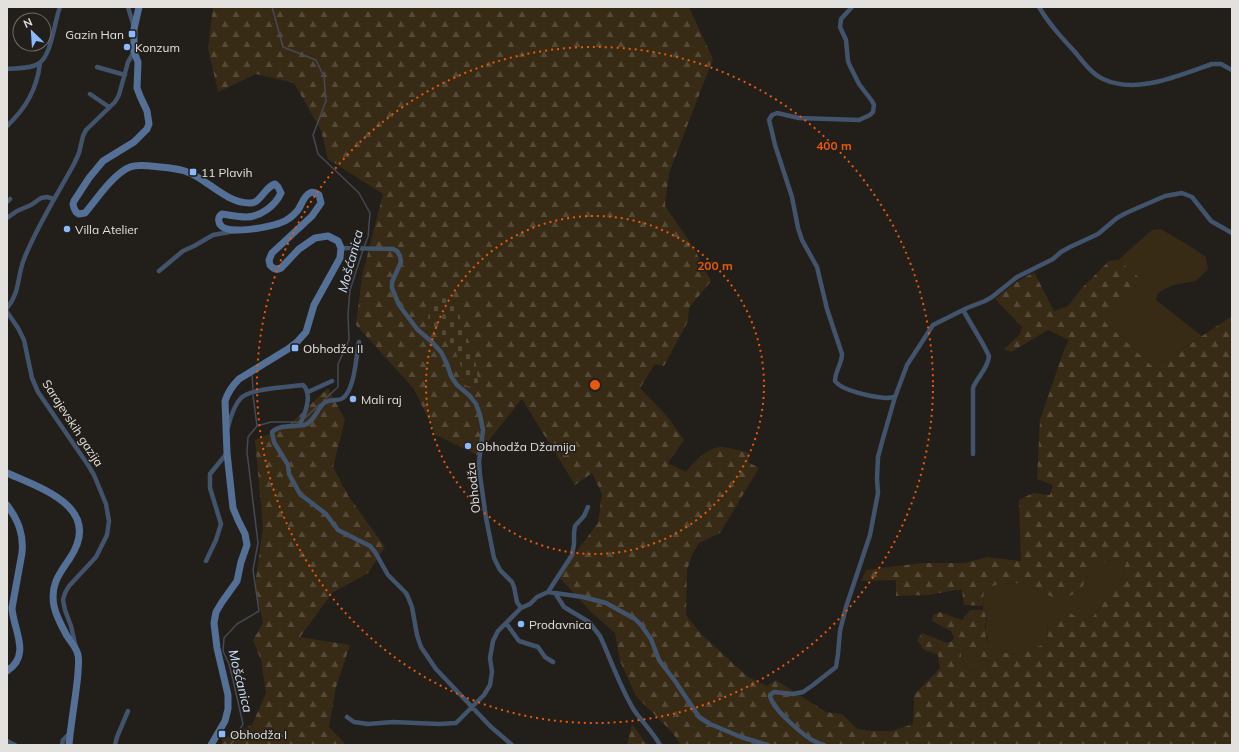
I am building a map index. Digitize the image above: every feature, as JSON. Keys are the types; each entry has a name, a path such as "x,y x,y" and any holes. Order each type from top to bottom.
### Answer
{"main road":[{"path":"139,7 134,29 134,52 138,62 137,88 147,111 149,124 147,129 134,142 103,161 74,200 74,208 76,212 79,214 85,213 115,177 130,167 178,168 189,172 230,198 245,203 253,203 257,201 271,185 275,184 278,187 281,193 278,198 268,209 261,213 248,217 222,214 219,216 219,224 223,227 236,230 263,228 281,223 293,215 307,195 313,192 319,195 321,203 312,216 272,253 269,260 270,265 275,269 281,268 299,248 315,238 325,236 335,239 342,248 340,258 314,305 306,332 288,349 246,374 232,386 225,401 227,453 233,508 246,534 247,545 241,562 237,581 216,612 214,624 217,648 228,695 228,709 225,721 211,745"},
{"path":"7,473 57,497 67,506 77,519 80,527 80,536 73,553 55,581 53,591 54,606 59,620 77,651 77,689 69,745"},
{"path":"7,505 19,524 23,544 12,608 12,615 20,641 20,650 16,662 7,671"}],"street":[{"path":"7,126 22,111 32,94 39,74 40,63 49,49 60,7"},
{"path":"128,7 134,29"},
{"path":"852,7 841,19 840,27 846,40 848,61 859,84 872,101 874,106 873,112 859,120 799,118 777,114 772,115 769,120 775,145 792,197 798,228 802,240 817,267 826,309 842,354 842,360 835,376 835,381 837,384 854,392 887,398 895,397"},
{"path":"1039,7 1048,21 1088,67 1096,75 1110,82 1136,86 1159,81 1212,64 1221,64 1232,70"},
{"path":"7,308 15,297 24,261 38,228 79,152 83,136 86,130 115,102 120,95 128,62 134,52"},
{"path":"7,69 40,63"},
{"path":"97,67 125,75"},
{"path":"90,94 109,108"},
{"path":"824,745 814,741 790,723 770,701 770,695 774,692 793,694 803,692 836,667 840,631 846,607 870,536 878,493 878,457 895,397 908,364 930,330 938,322 986,301 1017,277 1053,259 1070,247 1098,234 1117,218 1165,196 1182,193 1192,197 1215,225 1232,233"},
{"path":"7,218 41,198 47,197 54,199"},
{"path":"159,271 183,251 213,235 236,230"},
{"name":"Obhodža","path":"342,248 393,249 397,251 401,262 392,282 392,288 399,305 417,329 441,352 451,376 457,385 470,396 476,404 483,430 479,462 480,476 494,558 500,570 512,582 516,602 521,608"},
{"path":"963,310 989,356 986,367 972,388 973,454"},
{"name":"Sarajevskih gazija","path":"7,312 24,340 32,378 38,392 94,475 108,512 109,521 106,536 96,557 69,586 63,600 77,651"},
{"path":"359,342 350,389 342,398 324,402 310,422 275,429 272,432 274,442 288,465 290,474 300,494 326,514 338,530 370,546 388,575 406,593 412,607 416,635 421,647 436,669 471,707 512,745"},
{"path":"308,392 332,381"},
{"path":"226,432 231,416 240,399 248,393 270,388 303,385 308,392 304,414 300,424"},
{"path":"206,561 216,540 221,524 210,488 210,474 227,453"},
{"path":"548,592 572,555 575,526 584,516 588,507"},
{"path":"346,717 354,722 368,724 393,722 456,723 484,694 490,685 492,672 490,658 493,641 498,631 521,608 530,604 537,597 548,592 583,597 606,603 635,619 651,639 659,660 699,717 710,724 741,737 768,745"},
{"path":"555,593 564,607 589,622 595,628 635,711 655,735 660,745"},
{"path":"506,623 518,641 538,647 545,657 553,662"},
{"path":"115,745 128,711"},
{"path":"62,745 63,740 70,733"},
{"path":"7,741 15,745"}],"green space":[{"path":"213,7 689,7 713,59 669,173 665,206 692,245 711,281 689,308 688,321 664,366 655,364 640,388 667,416 684,440 668,463 686,472 706,452 722,447 750,453 748,462 759,468 720,533 699,543 692,555 687,570 686,615 701,634 748,677 767,686 776,680 826,712 842,714 857,729 892,731 913,724 914,695 940,668 938,655 923,649 917,640 922,633 947,643 952,641 954,638 951,631 932,621 933,615 940,612 962,620 970,610 983,610 986,619 986,635 991,645 997,652 1018,654 1047,643 1048,620 1064,610 1083,620 1092,618 1121,580 1127,559 1112,559 1089,570 1081,591 1069,596 1052,597 1023,583 999,584 984,589 983,606 964,605 962,590 929,595 896,596 896,580 861,581 866,570 922,563 965,563 987,557 1021,561 1019,500 1033,493 1050,495 1053,485 1037,479 1040,420 1064,350 1069,340 1048,330 1011,352 1004,349 1020,334 1022,327 995,299 1015,283 1034,272 1054,311 1068,306 1082,288 1109,261 1118,260 1140,278 1133,291 1105,322 1154,368 1232,316 1232,745 681,745 672,732 636,696 620,661 615,633 591,612 558,576 598,523 602,494 592,473 575,485 522,399 477,455 436,435 414,389 356,325 362,276 383,194 328,159 321,130 294,83 256,74 218,92 208,48","holes":["965,649 973,650 987,661 979,670 971,672 961,659 961,651"]},
{"path":"1161,229 1206,257 1208,269 1196,281 1173,285 1158,293 1156,300 1202,336 1154,368 1105,322 1133,291 1140,278 1118,260 1152,230"},
{"path":"448,294 454,297 462,324 475,357 478,382 473,389 467,387 460,377 461,366 453,345 428,321 429,307 438,298"},
{"path":"328,388 345,420 333,467 349,497 385,547 368,573 332,593 300,637 350,645 336,687 329,727 346,745 222,745 222,739 252,725 266,693 261,660 253,640 263,623 255,586 263,527 255,440 288,426"},
{"path":"1112,559 1127,559 1121,580 1092,618 1083,620 1048,620 1047,643 1018,654 997,652 990,644 985,632 987,617 983,610 984,589 999,584 1023,583 1052,597 1081,591 1089,570"},
{"path":"965,649 973,650 987,661 979,670 971,672 961,659 961,651"},
{"path":"632,724 647,745 627,745"}],"waterway":[{"name":"Mošćanica","path":"272,7 283,47 316,60 324,77 326,101 313,135 318,154 359,193 370,213 368,237 364,247"},
{"name":"Mošćanica","path":"324,400 338,387 338,364 349,340 348,314 350,290 363,250"},
{"path":"252,375 253,389"},
{"path":"253,395 257,426"},
{"name":"Mošćanica","path":"305,418 320,404"},
{"name":"Mošćanica","path":"230,745 243,724 229,664 223,651 224,638 237,624 259,611 253,570 258,543 247,452 248,437 257,426 271,422 299,422"}],"place":[{"name":"Gazin Han","path":"132,34"},
{"name":"Konzum","path":"127,47"},
{"name":"11 Plavih","path":"193,172"},
{"name":"Villa Atelier","path":"67,229"},
{"name":"Obhodža II","path":"295,348"},
{"name":"Mali raj","path":"353,399"},
{"name":"Obhodža Džamija","path":"468,446"},
{"name":"Prodavnica","path":"521,624"},
{"name":"Obhodža I","path":"222,734"}]}
